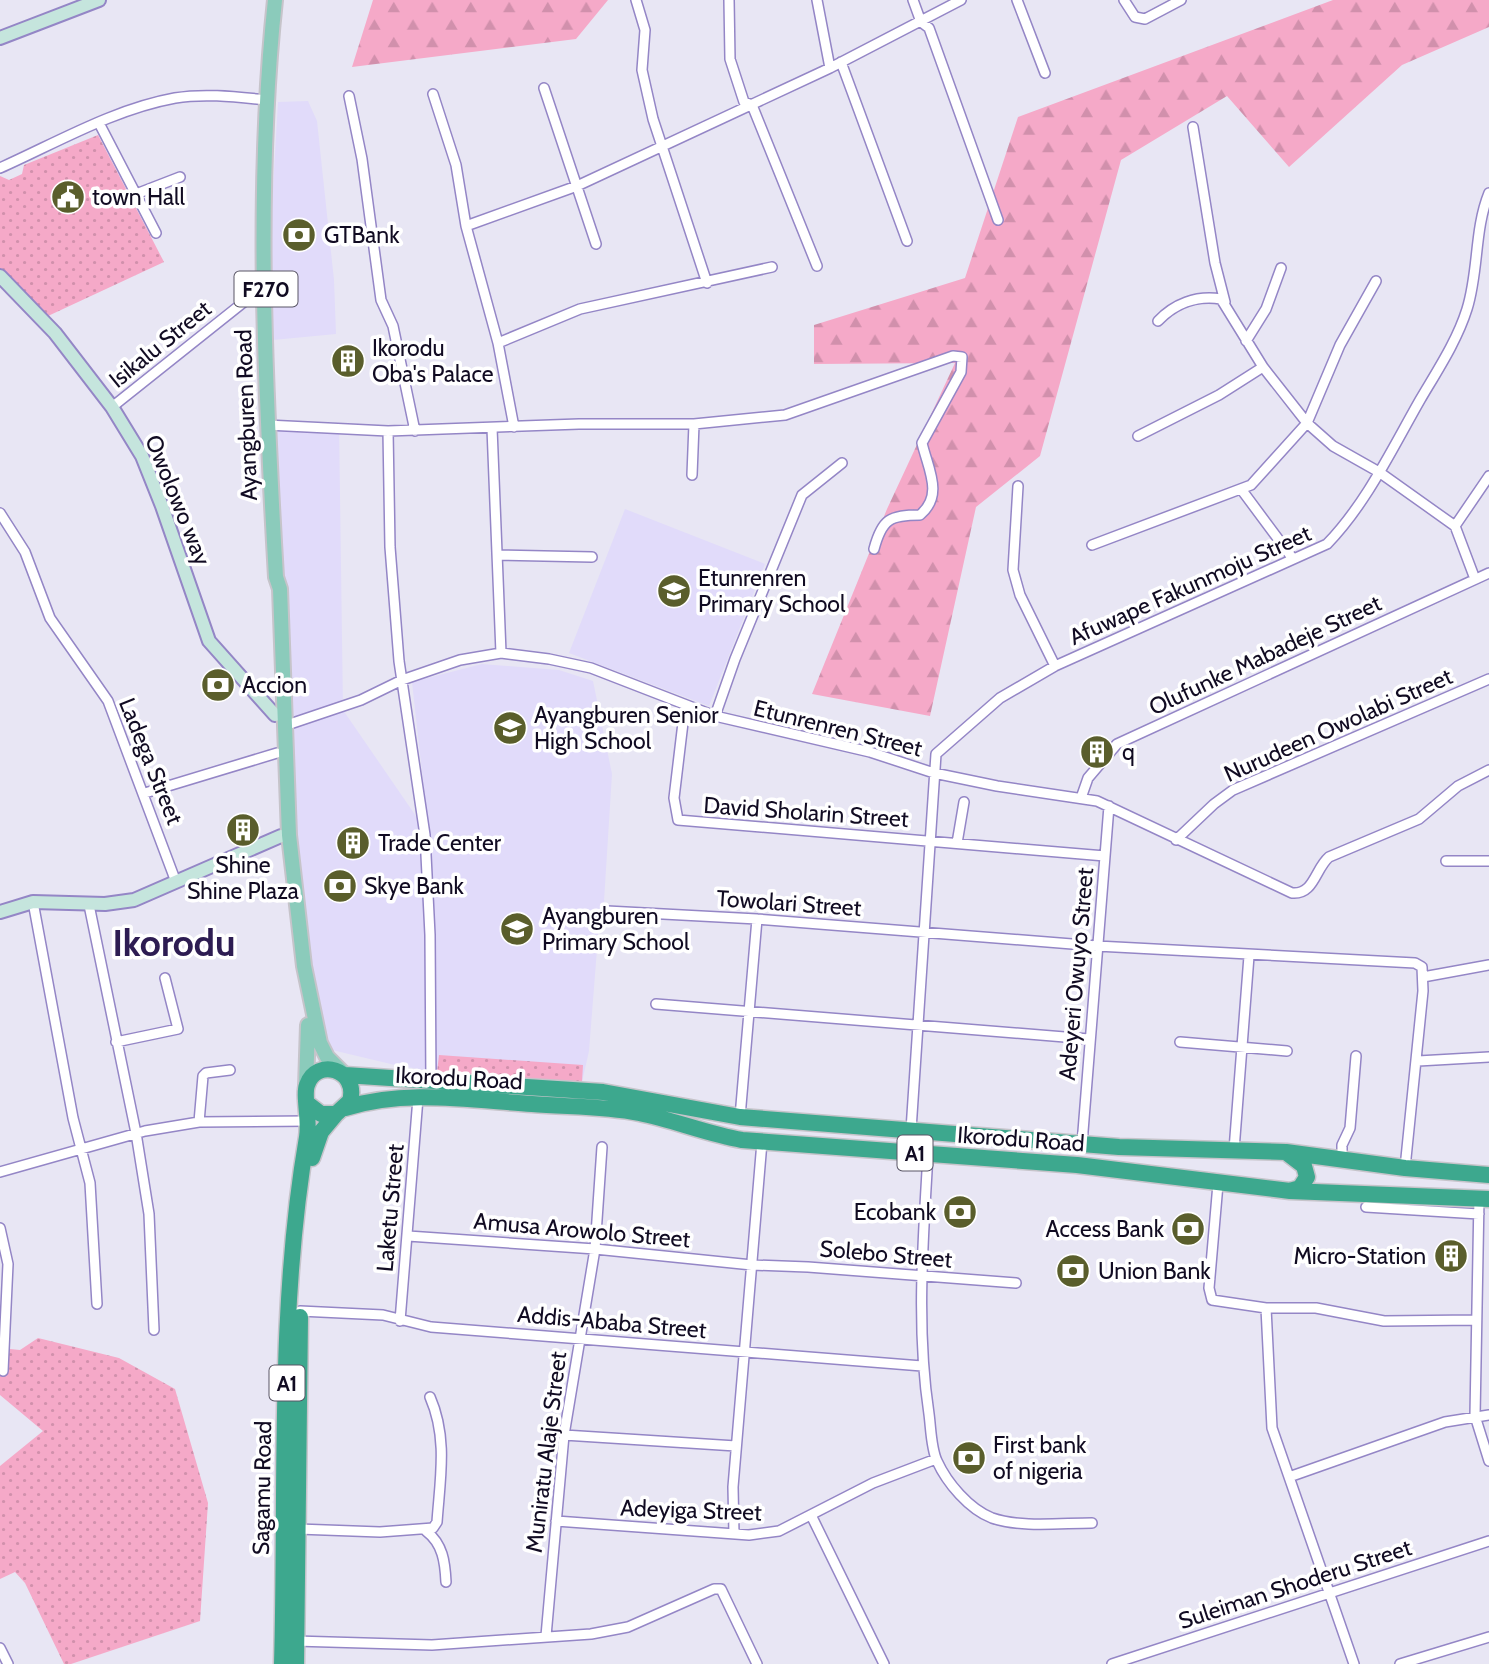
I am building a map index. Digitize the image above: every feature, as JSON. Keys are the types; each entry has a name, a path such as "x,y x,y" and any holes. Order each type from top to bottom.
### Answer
{"highway":[{"path":"330,1069 345,1075 352,1094 341,1111 321,1114 308,1104 306,1087 309,1079 322,1070 330,1069"},
{"name":"Ikorodu Road","path":"345,1075 603,1092 740,1117 1082,1144 1286,1152 1405,1168 1489,1175"},
{"name":"Ikorodu Road","path":"341,1111 380,1098 418,1098 636,1112 675,1121 716,1136 762,1142 1084,1166 1290,1191 1482,1204"},
{"name":"Sagamu Road","path":"296,1664 290,1641 296,1209 309,1121 308,1104"},
{"name":"Sagamu Road","path":"282,1664 290,1641 298,1529 292,1433 309,1170 314,1146 341,1111"},
{"path":"1286,1152 1307,1171 1305,1184 1290,1191"}],"main road":[{"name":"Ayangburen Road","path":"275,0 267,100 265,285 267,425 276,577 272,591 289,835 310,1022"},
{"name":"Ayangburen Road","path":"280,721 277,753 281,836 310,1022"},
{"name":"F270","path":"310,1022 327,1057 345,1075"},
{"name":"F270","path":"306,1087 310,1022"}],"street":[{"path":"0,38 99,0"},
{"path":"636,0 645,30 642,70 660,145 707,283"},
{"path":"730,0 730,59 744,102 752,105 817,266"},
{"path":"817,0 830,68"},
{"path":"913,0 921,22 929,28 998,220"},
{"path":"466,226 577,186 830,68 961,0"},
{"path":"1017,0 1045,73"},
{"path":"1124,0 1135,17 1145,19 1181,0"},
{"path":"841,62 907,241"},
{"path":"544,88 596,244"},
{"path":"433,94 456,165 466,226 498,343 514,427"},
{"path":"0,168 99,123 175,98 207,96 267,100"},
{"path":"349,96 362,159 381,300 393,326 415,431"},
{"path":"99,123 156,233"},
{"path":"1193,127 1209,228 1225,304 1246,341 1307,423 1333,446 1379,472 1455,526 1475,579"},
{"path":"136,194 180,177"},
{"name":"Afuwape Fakunmoju Street","path":"934,773 936,754 1000,698 1055,666 1327,544 1341,530 1379,472 1455,339 1466,312 1489,193"},
{"path":"498,343 580,309 772,267"},
{"path":"1246,341 1266,309 1281,268"},
{"name":"Owolowo way","path":"0,276 55,333 112,407 142,456 209,641 280,721"},
{"path":"1092,545 1241,489 1260,477 1307,423 1340,345 1376,281"},
{"name":"Isikalu Street","path":"112,407 265,285"},
{"path":"1158,321 1172,306 1189,301 1216,298 1225,304"},
{"path":"267,425 388,431 694,425 785,415 898,373 953,356 961,357 961,372 922,443 934,483 933,494 920,515 899,514 883,525 874,549"},
{"path":"1138,436 1219,395 1263,367"},
{"path":"692,475 694,425"},
{"path":"492,428 501,653"},
{"path":"388,431 390,547 402,680 425,835 431,987 431,1082"},
{"path":"715,716 735,659 802,495 842,463"},
{"path":"1455,526 1489,476"},
{"path":"1018,486 1013,570 1020,595 1055,666"},
{"path":"1241,489 1293,559"},
{"name":"Ladega Street","path":"0,513 25,552 50,618 108,701 145,793 176,882"},
{"path":"497,555 592,557"},
{"name":"Olufunke Mabadeje Street","path":"1081,798 1088,778 1117,744 1489,573"},
{"name":"Etunrenren Street","path":"280,721 361,700 402,680 460,660 501,653 591,668 715,716 870,752 934,773 1081,798 1109,807 1292,893 1301,894 1308,889 1322,863 1329,857 1419,819 1458,786 1489,770"},
{"name":"Nurudeen Owolabi Street","path":"1176,840 1233,790 1489,679"},
{"name":"David Sholarin Street","path":"685,706 674,798 678,820 1105,856"},
{"path":"145,793 277,753"},
{"path":"911,1130 932,840 934,773"},
{"path":"957,843 964,802"},
{"name":"Adeyeri Owuyo Street","path":"1082,1144 1109,807"},
{"path":"0,912 33,902 89,905 134,900 281,836"},
{"path":"1446,861 1489,861"},
{"path":"33,902 63,1069 90,1183 97,1304"},
{"path":"89,905 136,1133 149,1214 154,1330"},
{"name":"Towolari Street","path":"607,911 757,919 1249,956 1415,963 1422,967 1423,977"},
{"path":"740,1117 757,919"},
{"path":"1234,1150 1249,956"},
{"path":"1405,1168 1418,1061 1423,977 1489,965"},
{"path":"116,1042 178,1029 165,978"},
{"path":"656,1004 1089,1039"},
{"path":"1180,1042 1287,1051"},
{"path":"1342,1159 1342,1144 1350,1128 1356,1056"},
{"path":"1418,1061 1489,1057"},
{"path":"200,1122 203,1076 206,1073 230,1070"},
{"name":"Laketu Street","path":"400,1321 418,1098"},
{"path":"0,1172 136,1133 200,1122 309,1121"},
{"path":"734,1534 736,1446 762,1142"},
{"name":"Muniratu Alaje Street","path":"546,1636 564,1435 595,1248 602,1147"},
{"path":"928,1154 922,1277 922,1366 936,1460 948,1480 976,1509 992,1517 1008,1521 1092,1523"},
{"path":"1218,1184 1209,1295 1212,1300 1266,1308 1317,1308 1384,1321 1476,1320"},
{"path":"1366,1207 1482,1204 1476,1320 1475,1416 1489,1461"},
{"path":"0,1228 8,1264 4,1371"},
{"name":"Amusa Arowolo Street","path":"408,1236 595,1248 752,1265"},
{"name":"Solebo Street","path":"752,1265 1016,1283"},
{"path":"1266,1308 1272,1428 1354,1664"},
{"name":"Addis-Ababa Street","path":"300,1311 383,1315 431,1327 922,1366"},
{"path":"298,1529 426,1531 433,1528 437,1522 442,1471 439,1420 429,1398"},
{"path":"1289,1478 1343,1461 1418,1431 1475,1416 1489,1415"},
{"path":"564,1435 736,1446"},
{"name":"Adeyiga Street","path":"556,1521 763,1535 779,1531 873,1483 936,1460"},
{"path":"811,1514 884,1664"},
{"path":"426,1531 437,1539 441,1548 446,1582"},
{"name":"Suleiman Shoderu Street","path":"1112,1664 1489,1541"},
{"path":"290,1641 432,1646 591,1634 628,1627 714,1589 722,1588 757,1664"},
{"path":"1400,1664 1489,1637"},
{"path":"0,1648 8,1664"}],"shaded area":[{"path":"308,101 317,121 334,280 336,334 273,340 269,255 278,102"},
{"path":"276,421 339,423 343,710 429,835 412,682 482,664 559,670 593,681 612,774 604,901 599,924 589,1051 582,1082 437,1072 395,1065 332,1050 318,1022 287,779"},
{"name":"Etunrenren Primary School","path":"625,509 765,564 709,706 569,653"}],"green space":[{"path":"373,0 608,0 576,39 352,67"},
{"path":"1333,0 1489,0 1489,27 1402,65 1289,167 1227,96 1121,160 1040,456 976,507 930,716 812,694 887,509 955,363 814,364 814,325 965,278 1018,117"},
{"path":"98,135 164,262 48,316 0,269 0,176 9,180 22,174 24,165"},
{"path":"439,1055 583,1065 582,1082 437,1072"},
{"path":"38,1338 119,1358 175,1389 208,1503 200,1621 71,1664 64,1664 25,1583 15,1572 0,1579 0,1466 43,1431 0,1395 0,1348 20,1350"}],"place":[{"name":"town Hall","path":"68,197"},
{"name":"GTBank","path":"299,235"},
{"name":"Ikorodu Oba's Palace","path":"348,361"},
{"name":"Etunrenren Primary School","path":"674,591"},
{"name":"Accion","path":"218,685"},
{"name":"Ayangburen Senior High School","path":"510,728"},
{"name":"q","path":"1097,752"},
{"name":"Shine Shine Plaza","path":"243,830"},
{"name":"Trade Center","path":"353,843"},
{"name":"Skye Bank","path":"340,886"},
{"name":"Ayangburen Primary School","path":"517,929"},
{"name":"Ecobank","path":"960,1212"},
{"name":"Access Bank","path":"1188,1229"},
{"name":"Micro-Station","path":"1451,1256"},
{"name":"Union Bank","path":"1073,1271"},
{"name":"First bank of nigeria","path":"969,1458"}],"district":[{"name":"Ikorodu","path":"174,942"}]}
